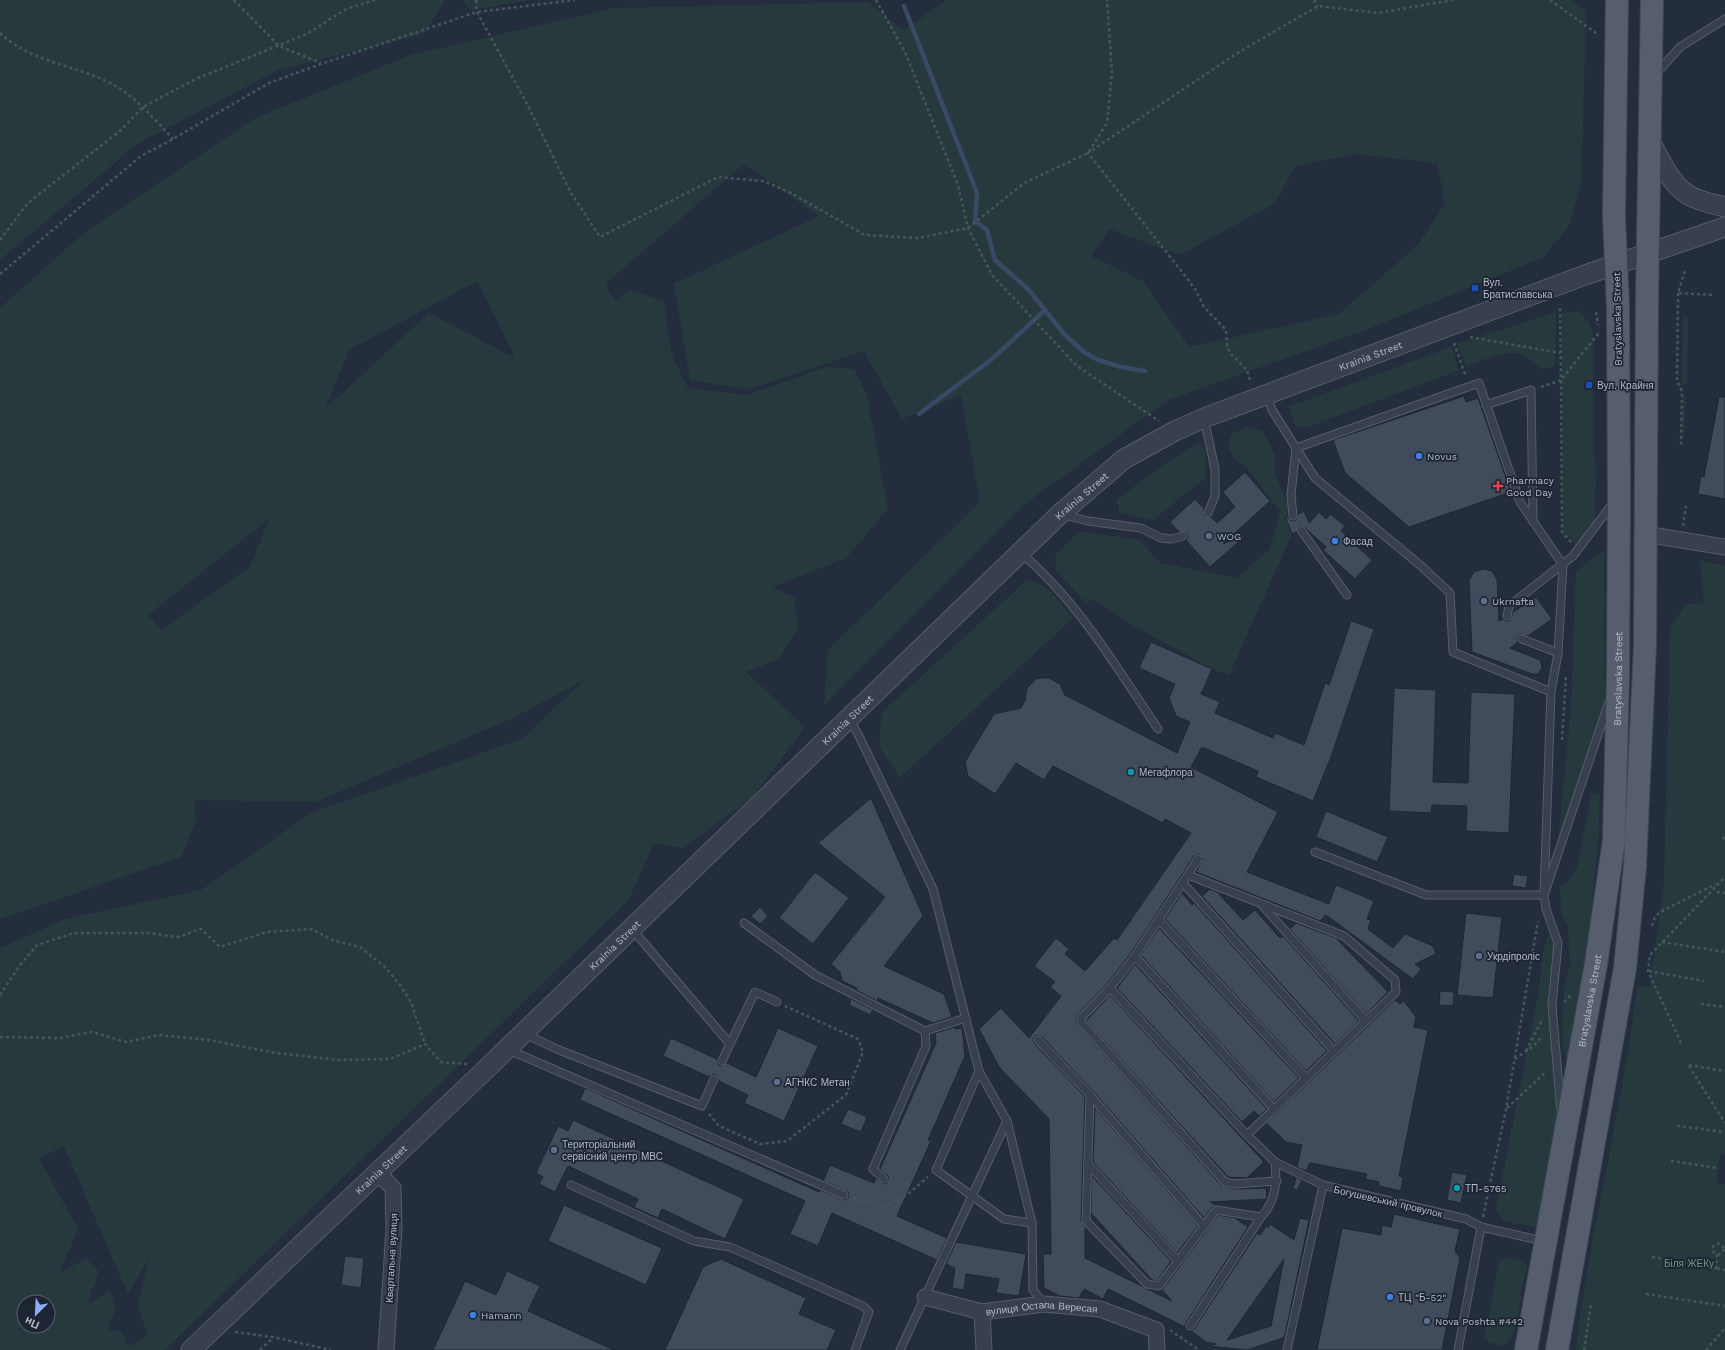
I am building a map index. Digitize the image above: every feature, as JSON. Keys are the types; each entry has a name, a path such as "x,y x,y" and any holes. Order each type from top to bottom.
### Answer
{"main road":[{"name":"Bratyslavska Street","path":"1526,1350 1596,964 1614,840 1618,674 1619,495 1614,216 1617,0"},
{"path":"1557,1350 1625,968 1636,834 1645,645 1647,254 1652,0"}],"street":[{"path":"1650,141 1666,172 1686,194 1710,204 1725,206"},
{"name":"Krainia Street","path":"191,1350 524,1033 1060,514 1124,459 1175,431 1266,394 1616,265 1725,227"},
{"path":"1645,534 1725,547"},
{"name":"Квартальна вулиця","path":"378,1173 393,1188 394,1229 386,1350"},
{"name":"вулиця Остапа Вересая","path":"925,1297 982,1312 1044,1304 1100,1309 1162,1329"},
{"path":"982,1312 984,1350"},
{"path":"1157,1350 1162,1329"}],"lane":[{"path":"1650,80 1677,50 1725,19"},
{"path":"1296,448 1479,383 1520,502 1533,522 1549,542 1563,565 1558,653 1551,692 1544,895 1546,908 1558,943 1552,1002 1564,1145"},
{"path":"1486,405 1531,390 1533,522"},
{"path":"1266,394 1272,410 1315,478 1420,565 1450,593 1453,652 1551,692"},
{"path":"1204,418 1215,469 1214,496 1208,513"},
{"path":"1292,516 1291,495 1296,448"},
{"path":"1507,616 1509,606 1573,556 1619,495"},
{"path":"1060,514 1088,521 1142,528 1161,538 1172,539 1182,536"},
{"path":"1301,530 1347,595"},
{"path":"1021,552 1037,566 1078,612 1158,729"},
{"path":"1522,639 1558,653"},
{"path":"1544,895 1618,674"},
{"path":"849,719 858,734 933,889 979,1071 1007,1121 1032,1223 1033,1290 1044,1304"},
{"path":"1315,852 1426,895 1544,895"},
{"path":"1198,859 1134,956 1110,988 1082,1017 1081,1022 1225,1182 1236,1184 1277,1181"},
{"path":"1188,875 1344,936 1395,980 1396,992 1247,1135"},
{"path":"1183,883 1334,1051"},
{"path":"1261,903 1366,1021"},
{"path":"1159,920 1306,1078"},
{"path":"744,923 815,975 925,1031 966,1018"},
{"path":"632,928 730,1044"},
{"path":"1134,956 1274,1109"},
{"path":"1110,988 1247,1135 1275,1162 1323,1185"},
{"path":"722,1061 755,992 777,1002"},
{"path":"884,1179 872,1169 926,1046 925,1031"},
{"path":"524,1033 560,1050 702,1106 714,1079"},
{"path":"1038,1040 1090,1095 1204,1226"},
{"path":"507,1049 844,1195"},
{"path":"979,1071 936,1170 972,1198 1004,1219 1032,1223"},
{"path":"1090,1095 1086,1221 1147,1284 1159,1286 1216,1210 1261,1217"},
{"path":"900,1350 1007,1121"},
{"path":"1190,1326 1273,1199 1277,1181 1275,1162"},
{"path":"1088,1164 1178,1261"},
{"path":"571,1185 694,1241 730,1247 863,1306 869,1312 855,1350"},
{"name":"Богушевський провулок","path":"1287,1350 1323,1185 1466,1219 1481,1227 1546,1242"},
{"path":"1458,1350 1481,1227"}],"path":[{"path":"234,0 279,46 322,64"},
{"path":"0,240 24,208 34,198 120,131 143,107 198,78 307,34 346,10 375,0"},
{"path":"476,0 477,12 526,102 571,193 600,236 718,177 763,181 789,192 865,235 918,238 968,228 1024,183 1088,153 1236,54 1318,6 1378,14 1453,0"},
{"path":"0,274 141,156 269,83 477,12 575,0"},
{"path":"876,0 905,52 958,185 968,228 992,275 1077,366 1175,431"},
{"path":"1088,153 1106,123 1112,73 1107,0"},
{"path":"1314,0 1318,6"},
{"path":"1550,0 1616,48"},
{"path":"0,33 35,56 72,67 115,85 143,107 173,139"},
{"path":"1088,153 1186,277 1195,289 1204,307 1226,330 1227,345 1230,353 1247,370 1250,380"},
{"path":"1681,446 1682,391 1677,381 1678,293 1685,271"},
{"path":"1678,293 1713,295"},
{"path":"1560,305 1562,532 1573,544"},
{"path":"1531,390 1561,380 1598,334 1596,312"},
{"path":"1470,337 1560,353"},
{"path":"1454,343 1470,386"},
{"path":"1683,526 1686,506"},
{"path":"1681,1043 1648,971 1650,955 1725,877"},
{"path":"1652,926 1655,917 1660,912 1718,883"},
{"path":"1717,892 1725,893"},
{"path":"0,995 21,964 38,945 74,933 149,934 178,937 201,929 220,947 267,932 312,929 332,940 360,948 384,967 400,985 411,1002 425,1044 441,1062 467,1064 481,1074"},
{"path":"1662,942 1725,952"},
{"path":"1648,971 1704,981"},
{"path":"702,1106 719,1126 760,1144 787,1142 846,1095 863,1052 858,1040 777,1002"},
{"path":"1526,1051 1552,1002"},
{"path":"1701,1004 1725,1007"},
{"path":"0,1037 60,1038 92,1032 126,1042 159,1035 208,1040 276,1053 339,1060 390,1059 425,1044"},
{"path":"1506,1108 1557,1062"},
{"path":"1725,1071 1689,1066 1725,1123"},
{"path":"1677,1126 1725,1132"},
{"path":"1671,1161 1718,1168"},
{"path":"844,1195 883,1207 908,1194 936,1170"},
{"path":"1717,1244 1722,1246 1723,1249 1721,1254 1717,1254 1714,1253 1712,1248 1717,1244"},
{"path":"1716,1269 1717,1254"},
{"path":"1652,1257 1725,1270"},
{"path":"1646,1294 1725,1306"},
{"path":"1584,1350 1591,1304"},
{"path":"1706,1350 1725,1328"},
{"path":"1162,1329 1200,1350"},
{"path":"228,1331 273,1337 331,1350"},
{"path":"260,1350 273,1337"}],"green space":[{"path":"0,0 445,0 424,34 278,70 137,144 0,260"},
{"path":"463,0 531,0 470,10"},
{"path":"947,0 1572,0 1586,11 1581,186 1569,225 1544,257 1363,331 1168,400 1025,504 824,705 828,650 980,502 961,395 902,419 864,351 749,389 690,380 674,284 819,216 744,164 605,284 616,302 629,290 664,301 671,353 688,388 747,395 826,367 854,369 867,395 888,509 846,558 772,587 795,598 798,630 778,659 746,672 805,727 751,799 682,848 654,843 628,901 165,1350 0,1350 0,948 65,919 201,890 311,813 522,739 584,680 513,718 315,802 195,800 196,821 181,857 0,919 0,308 84,233 255,118 411,55 614,8 868,2 903,30","holes":["1355,154 1437,163 1445,204 1418,245 1339,314 1189,347 1143,281 1091,256 1109,229 1180,255 1275,203 1295,166","477,281 515,358 429,313 325,409 349,350","269,519 250,567 161,630 148,615","64,1146 128,1294 149,1258 138,1304 147,1336 128,1346 122,1331 107,1331 116,1309 110,1291 86,1306 99,1272 86,1258 59,1274 78,1229 39,1158"]},
{"path":"1579,311 1590,324 1593,333 1593,451 1596,467 1595,524 1575,551 1574,542 1563,532 1561,313"},
{"path":"1556,312 1555,366 1541,369 1532,360 1524,355 1506,353 1466,366 1457,344"},
{"path":"1683,315 1688,318 1687,382 1682,386"},
{"path":"1451,347 1459,370 1308,427 1296,427 1288,407"},
{"path":"1686,394 1683,442 1682,442 1683,397"},
{"path":"1246,427 1264,432 1275,454 1275,473 1289,508 1286,518 1292,534 1229,675 1212,669 1127,622 1092,598 1086,604 1056,570 1055,555 1079,531 1140,540 1160,563 1237,578 1270,549 1280,511 1248,469 1235,460 1228,446 1232,434"},
{"path":"1198,443 1206,451 1205,478 1153,520 1120,513 1116,500 1159,468"},
{"path":"1604,551 1605,706 1558,842 1571,708 1576,573 1587,562"},
{"name":"Біля ЖЕКу","path":"1700,561 1725,565 1725,1154 1720,1154 1716,1183 1725,1185 1725,1350 1576,1350 1589,1259 1624,1077 1637,986 1650,986 1664,883 1670,627 1686,604 1704,603"},
{"path":"1027,580 1047,589 1073,618 900,778 879,746 882,712"},
{"path":"1600,793 1598,842 1589,935 1567,1066 1562,1038 1564,987 1570,964 1568,925 1561,914 1560,887 1567,883 1578,865 1591,795"},
{"path":"1550,929 1554,938 1555,959 1552,1033 1557,1113 1538,1228 1504,1221 1496,1209 1540,985 1542,956"},
{"path":"1506,1257 1523,1261 1527,1267 1520,1295 1522,1297 1513,1336 1504,1346 1488,1342 1484,1339 1499,1261"}],"building":[{"name":"Novus","path":"1464,396 1466,402 1478,398 1511,492 1409,527 1345,473 1333,440"},
{"path":"1719,397 1725,397 1725,499 1698,494 1701,476 1704,477"},
{"path":"1245,472 1270,501 1223,544 1244,535 1244,537 1210,567 1186,540 1188,537 1187,533 1179,532 1170,522 1195,499 1204,509 1204,516 1211,517 1217,523 1235,507 1223,492"},
{"name":"Фасад","path":"1304,511 1309,523 1319,512 1326,519 1331,514 1345,526 1341,531 1372,560 1355,579 1323,550 1326,547 1303,526 1298,526 1297,532 1292,534 1286,518 1288,517 1291,521 1296,520 1298,514"},
{"name":"Ukrnafta","path":"1483,569 1492,571 1497,579 1499,621 1503,619 1506,621 1510,620 1513,612 1536,597 1552,619 1528,636 1519,635 1517,638 1518,642 1510,648 1540,660 1542,665 1541,670 1537,674 1532,674 1472,652 1469,580 1474,572"},
{"path":"1351,621 1374,629 1331,757 1313,801 1256,777 1258,771 1202,747 1191,767 1278,812 1247,872 1329,904 1336,885 1374,901 1367,919 1371,920 1368,929 1393,948 1405,934 1433,946 1436,954 1415,964 1421,969 1413,979 1326,915 1320,921 1196,872 1203,859 1199,854 1194,856 1131,953 1106,985 1078,1014 1076,1023 1221,1185 1235,1189 1266,1188 1267,1199 1210,1202 1216,1205 1212,1207 1204,1218 1094,1092 1042,1037 1036,1035 1033,1039 1034,1043 1085,1097 1081,1221 1085,1227 1085,1258 1172,1301 1162,1290 1218,1215 1235,1218 1248,1227 1186,1323 1185,1327 1108,1289 1103,1299 1084,1289 1079,1298 1060,1296 1044,1288 1043,1254 1051,1254 1049,1119 999,1067 979,1029 1001,1008 1029,1038 1061,996 1050,987 1055,982 1034,966 1056,938 1069,949 1065,954 1085,971 1114,938 1117,940 1191,833 1165,819 1163,823 1053,766 1044,780 1016,763 995,794 968,776 965,762 994,714 1021,708 1025,701 1027,688 1036,679 1042,678 1049,678 1060,684 1065,695 1177,753 1190,722 1176,716 1169,698 1175,684 1139,668 1151,642 1212,669 1201,694 1220,702 1215,713 1273,738 1275,733 1304,745 1325,683 1329,685"},
{"path":"1394,688 1436,690 1433,782 1468,783 1471,692 1515,694 1509,833 1466,831 1467,806 1432,805 1431,813 1389,811"},
{"path":"871,798 923,916 884,966 944,994 952,1017 933,1023 878,998 877,1001 856,990 857,988 842,981 840,972 831,964 885,897 818,843"},
{"path":"1326,811 1388,837 1377,862 1316,837"},
{"path":"815,872 849,898 813,944 779,918"},
{"path":"1514,874 1528,876 1526,888 1512,886"},
{"path":"1210,889 1217,892 1243,920 1255,910 1280,938 1283,936 1359,1021 1335,1044 1202,896"},
{"path":"1182,893 1192,905 1194,903 1327,1051 1306,1071 1165,919"},
{"path":"760,907 768,916 760,924 751,916"},
{"name":"Укрдіпроліс","path":"1466,913 1502,917 1493,998 1457,995"},
{"path":"1296,923 1336,938 1388,992 1366,1014 1290,929"},
{"path":"1159,928 1299,1078 1274,1102 1141,955"},
{"path":"1135,964 1267,1109 1259,1116 1254,1111 1242,1122 1117,988"},
{"path":"1440,991 1454,992 1453,1006 1439,1005"},
{"path":"1110,995 1264,1162 1247,1178 1228,1177 1086,1021"},
{"path":"851,999 873,1010 870,1015 849,1005"},
{"path":"1395,1000 1400,1004 1404,1001 1416,1017 1414,1027 1428,1030 1399,1176 1403,1177 1401,1191 1379,1186 1379,1182 1365,1179 1367,1174 1310,1163 1306,1171 1297,1167 1302,1145 1286,1142 1266,1123"},
{"path":"955,1027 955,1029 962,1028 965,1056 928,1140 931,1141 897,1216 947,1238 937,1260 832,1213 818,1246 790,1234 805,1201 580,1100 585,1088 819,1192 820,1190 845,1200 849,1197 848,1192 823,1181 830,1165 874,1183 876,1178 883,1184 887,1183 889,1177 880,1169 936,1043 935,1033"},
{"path":"778,1028 818,1046 784,1121 744,1103 748,1095 719,1081 716,1075 713,1074 709,1077 663,1056 671,1038 717,1059 720,1066 727,1063 756,1077"},
{"path":"1095,1108 1198,1226 1177,1253 1093,1162"},
{"path":"848,1109 867,1117 861,1132 841,1124"},
{"path":"573,1120 744,1199 725,1239 662,1209 658,1218 634,1207 638,1199 568,1166 555,1192 539,1184 543,1177 536,1173 558,1126 568,1131"},
{"name":"ТП-5765","path":"1452,1172 1467,1175 1461,1203 1447,1200"},
{"path":"1092,1176 1171,1261 1157,1281 1152,1280 1091,1213"},
{"path":"1296,1177 1302,1180 1297,1190 1293,1189"},
{"path":"564,1205 662,1248 646,1285 548,1241"},
{"name":"ТЦ \"Б-52\"","path":"1394,1214 1460,1229 1455,1251 1460,1258 1442,1350 1317,1350 1342,1228 1381,1235 1382,1225 1391,1227"},
{"path":"1300,1218 1309,1220 1285,1335 1283,1338 1247,1350 1209,1346 1216,1344 1206,1342 1191,1331 1194,1329 1257,1233 1260,1235 1268,1224 1268,1228 1270,1224 1294,1240","holes":["1284,1259 1271,1326 1227,1340"]},
{"path":"956,1242 1026,1254 1019,1296 996,1293 999,1279 966,1274 964,1290 952,1288 955,1268 946,1264"},
{"path":"345,1256 364,1258 361,1288 341,1285"},
{"path":"721,1259 806,1298 799,1314 836,1330 827,1350 665,1350 703,1267"},
{"path":"507,1271 540,1286 528,1311 614,1350 433,1350 465,1281 496,1295"}],"waterway":[{"path":"904,6 977,193 975,221 987,230 995,260 1028,289 1065,335 1084,352 1098,360 1121,367 1145,371"},
{"path":"919,414 992,359 1044,311"}],"place":[{"name":"Вул. Братиславська","path":"1475,288"},
{"name":"Вул. Крайня","path":"1589,385"},
{"name":"Novus","path":"1419,456"},
{"name":"Pharmacy Good Day","path":"1498,486"},
{"name":"WOG","path":"1209,536"},
{"name":"Фасад","path":"1335,541"},
{"name":"Ukrnafta","path":"1484,601"},
{"name":"Мегафлора","path":"1131,772"},
{"name":"Укрдіпроліс","path":"1479,956"},
{"name":"АГНКС Метан","path":"777,1082"},
{"name":"Територіальний сервісний центр МВС","path":"554,1150"},
{"name":"ТП-5765","path":"1457,1188"},
{"name":"ТЦ \"Б-52\"","path":"1390,1297"},
{"name":"Hamann","path":"473,1315"},
{"name":"Nova Poshta #442","path":"1427,1321"}]}
